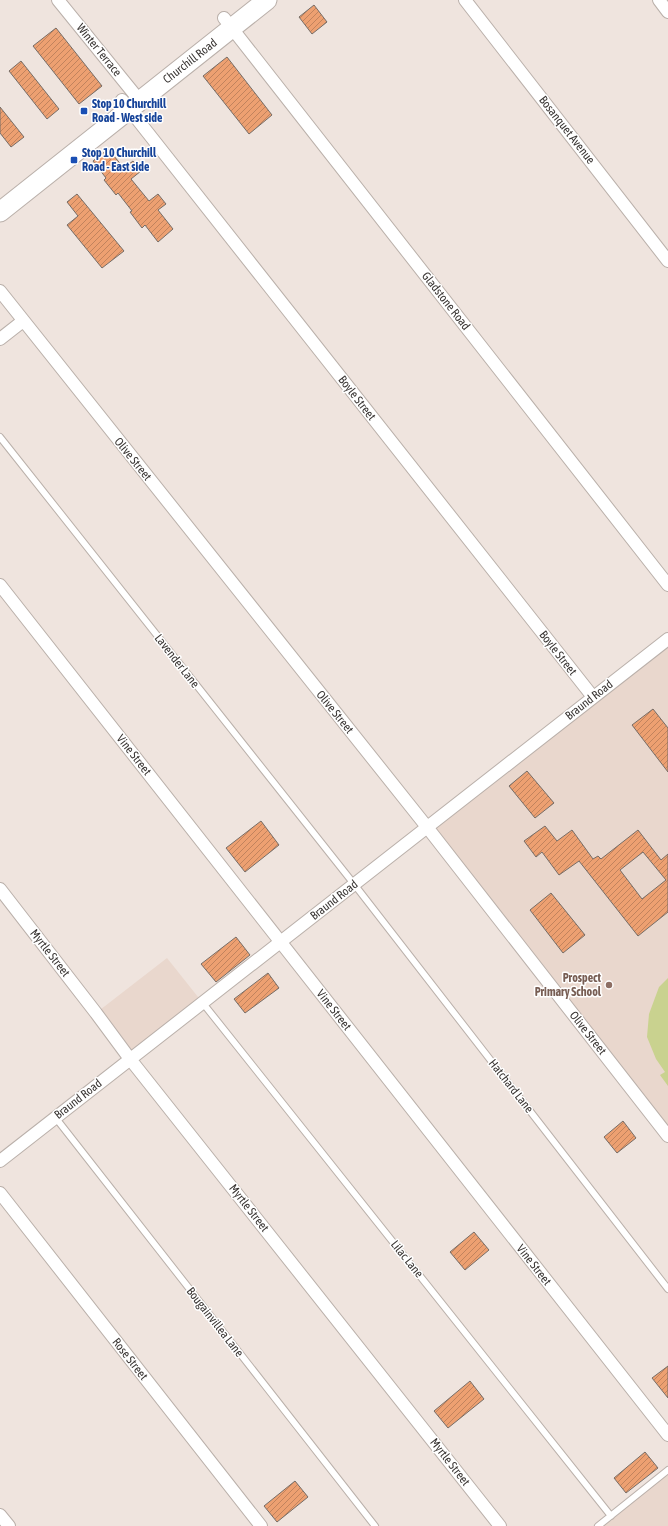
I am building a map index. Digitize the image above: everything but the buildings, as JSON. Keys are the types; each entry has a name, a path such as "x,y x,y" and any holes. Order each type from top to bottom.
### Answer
{"main road":[{"name":"Churchill Road","path":"228,23 247,0"},
{"name":"Churchill Road","path":"0,212 131,100 228,23 267,0"},
{"name":"Churchill Road","path":"0,196 131,100"}],"street":[{"name":"Winter Terrace","path":"58,0 131,100"},
{"name":"Bosanquet Avenue","path":"466,0 668,261"},
{"path":"659,0 668,12"},
{"name":"Gladstone Road","path":"228,23 668,584"},
{"name":"Boyle Street","path":"131,100 593,697"},
{"name":"Olive Street","path":"0,291 427,827 668,1136"},
{"path":"0,339 23,321"},
{"name":"Vine Street","path":"0,585 668,1435"},
{"name":"Braund Road","path":"0,1161 668,639"},
{"name":"Myrtle Street","path":"0,889 130,1059 500,1526"},
{"name":"Rose Street","path":"0,1193 261,1526"},
{"path":"0,1515 9,1526"}],"lane":[{"name":"Lavender Lane","path":"0,437 354,884"},
{"name":"Hatchard Lane","path":"354,884 668,1289"},
{"name":"Lilac Lane","path":"202,1002 611,1516"},
{"name":"Bougainvillea Lane","path":"55,1117 375,1526"},
{"path":"598,1526 668,1470"}],"shaded area":[{"name":"Prospect Primary School","path":"668,639 668,1136 427,827"},
{"path":"167,958 202,1002 130,1059 96,1013"},
{"path":"668,1470 668,1526 598,1526"}],"green space":[{"path":"668,978 668,1086 660,1075 665,1072 656,1059 647,1037 649,1014 659,987"}],"place":[{"name":"Stop 10 Churchill Road - West side","path":"84,111"},
{"name":"Stop 10 Churchill Road - East side","path":"74,160"},
{"name":"Prospect Primary School","path":"609,985"}]}
